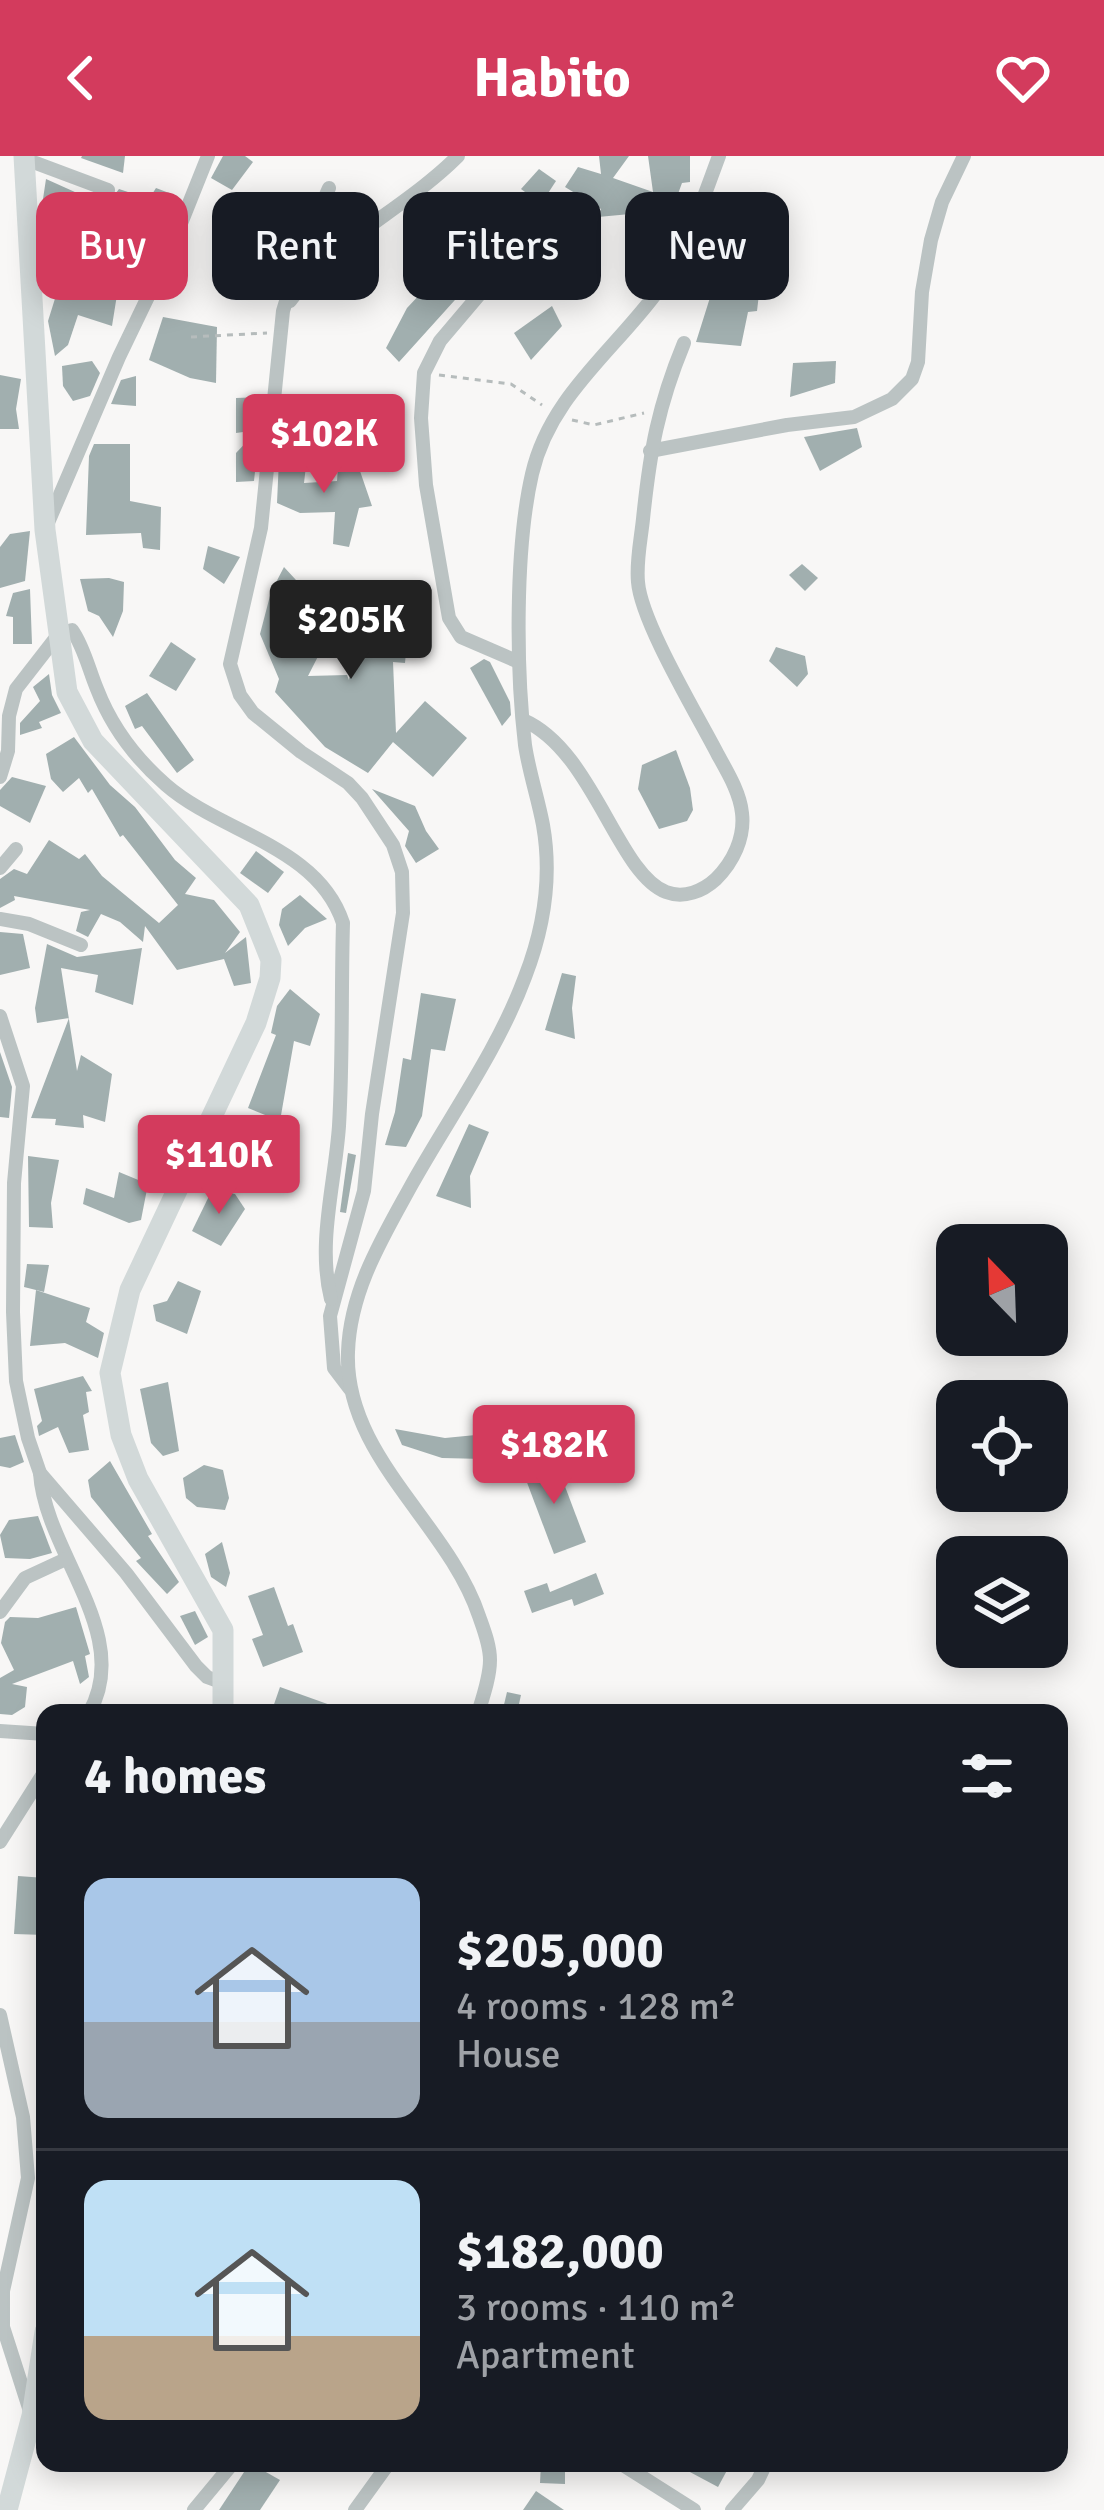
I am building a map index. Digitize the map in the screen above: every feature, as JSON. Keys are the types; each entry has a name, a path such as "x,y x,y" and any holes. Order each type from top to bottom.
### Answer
{"street":[{"path":"46,530 208,156"},
{"path":"284,311 306,278 403,205 458,156"},
{"path":"480,1704 490,1658 472,1596 441,1540 380,1457 350,1389 350,1333 372,1260 526,975 544,910 543,825 523,720 519,662 521,575 532,476 555,414 663,282 697,216 719,156"},
{"path":"650,451 788,425 854,418 892,399 912,379 918,362 922,292 932,240 942,202 964,156"},
{"path":"108,190 24,158 46,530 68,692 93,741 250,905 271,960 256,1023 130,1290 110,1373 122,1435 138,1480 223,1630 224,1704"},
{"path":"328,188 302,249 284,311 266,493 249,590 231,646 232,677 253,712 348,783 392,845 402,872 404,896 364,1191 332,1300 332,1361 339,1379 350,1389"},
{"path":"476,300 440,341 424,373 421,418 426,485 445,607 460,637 519,662"},
{"path":"523,720 559,745 639,869 658,887 682,895 696,892 732,860 741,833 740,802 668,658 638,583 650,451 658,411 684,343"},
{"path":"0,777 16,689 58,635 74,632 108,714 144,765 172,790 287,856 338,905 343,923 339,1126 324,1267 332,1300"},
{"path":"0,868 16,849"},
{"path":"0,919 81,945"},
{"path":"0,1016 23,1086 7,1185 16,1381 44,1504 101,1644 101,1688 93,1704"},
{"path":"348,1249 372,1260"},
{"path":"40,1473 126,1573 196,1666 207,1677 226,1684"},
{"path":"0,1612 25,1578 66,1559"},
{"path":"0,1731 36,1733"},
{"path":"0,1842 36,1785"},
{"path":"0,2014 23,2117 28,2178 3,2291 3,2327 32,2416"},
{"path":"7,2510 36,2390"},
{"path":"194,2510 226,2472"},
{"path":"355,2510 382,2472"},
{"path":"637,2472 694,2510"},
{"path":"732,2510 762,2472"}],"path":[{"path":"191,337 280,332"},
{"path":"424,373 511,385 555,414 594,425 658,411"}],"building":[{"path":"125,156 123,173 81,158"},
{"path":"223,156 245,156 253,162 232,190 211,178"},
{"path":"599,156 629,156 613,178 653,192 625,192 625,214 601,217 601,192 573,192 565,187 578,167 601,174"},
{"path":"648,156 690,156 690,182 682,183 679,192 653,192"},
{"path":"539,169 556,181 549,192 521,189"},
{"path":"46,179 75,192 44,192"},
{"path":"55,300 116,300 112,326 78,315 68,345 55,356 48,321"},
{"path":"415,300 455,300 399,362 386,348"},
{"path":"709,300 758,300 757,311 748,312 741,346 696,342"},
{"path":"552,306 562,326 531,360 514,333"},
{"path":"163,317 217,327 216,383 190,378 149,360"},
{"path":"92,361 100,373 90,396 73,401 63,386 62,366"},
{"path":"836,361 835,383 790,397 793,363"},
{"path":"0,375 21,379 16,409 19,429 0,429"},
{"path":"136,376 136,406 111,404 121,380"},
{"path":"263,397 254,481 236,482 236,453 258,430 236,433 236,398"},
{"path":"857,428 862,447 820,471 804,437"},
{"path":"94,444 130,444 130,501 161,507 160,550 143,548 141,533 86,535 89,456"},
{"path":"307,457 304,483 337,481 338,467 360,471 372,506 359,508 349,547 333,544 335,512 300,513 277,503 279,459"},
{"path":"30,531 25,581 0,588 0,547 10,534"},
{"path":"208,546 240,557 224,584 203,569"},
{"path":"802,564 818,578 805,591 789,575"},
{"path":"284,567 319,605 324,597 333,627 308,676 347,675 349,680 355,616 364,616 366,606 410,610 405,663 393,662 396,733 425,701 467,738 433,777 393,742 368,773 325,747 275,692 279,679 260,634 271,592"},
{"path":"80,579 124,582 123,611 113,637 99,616 88,611"},
{"path":"30,589 32,644 13,644 13,617 6,616 13,593"},
{"path":"171,642 196,659 176,691 149,676"},
{"path":"776,647 805,656 808,674 797,687 769,661"},
{"path":"484,659 510,702 511,715 502,726 470,668"},
{"path":"49,674 61,713 39,722 42,728 20,735 20,723 40,701 33,687"},
{"path":"147,693 194,760 177,773 142,726 135,729 125,706"},
{"path":"74,737 110,785 196,878 185,894 214,900 240,932 225,953 246,937 251,983 234,986 224,959 177,970 145,926 143,942 120,922 101,914 88,937 76,931 81,912 90,910 14,896 15,900 0,908 0,879 14,869 27,874 49,840 79,859 85,854 102,876 159,923 178,905 120,837 92,789 88,793 79,778 63,792 51,779 46,754"},
{"path":"676,750 693,810 687,821 659,829 638,789 642,765"},
{"path":"12,777 46,786 30,823 0,806 0,790"},
{"path":"372,789 415,806 439,849 416,863 405,846 409,831"},
{"path":"256,851 284,872 268,893 240,873"},
{"path":"300,895 327,919 305,928 288,946 279,925 282,909"},
{"path":"0,932 23,934 30,968 0,975"},
{"path":"47,944 77,957 142,948 133,1005 95,992 98,975 61,968 69,1018 37,1023 35,1008"},
{"path":"562,973 576,976 575,1039 545,1030"},
{"path":"290,989 320,1014 310,1046 294,1041 280,1121 248,1108 276,1035 271,1033 277,1006"},
{"path":"421,993 456,999 445,1051 431,1049 422,1116 406,1147 385,1145 403,1058 411,1060"},
{"path":"69,1018 77,1071 81,1055 112,1074 105,1122 83,1115 84,1128 55,1125 56,1119 31,1118"},
{"path":"0,1052 12,1087 9,1118 0,1117"},
{"path":"469,1124 489,1132 470,1176 471,1208 436,1196"},
{"path":"348,1153 356,1155 346,1213 340,1212"},
{"path":"28,1156 59,1160 51,1203 53,1228 29,1227"},
{"path":"119,1172 148,1184 141,1220 129,1223 83,1204 86,1188 114,1198"},
{"path":"212,1190 235,1194 245,1209 221,1246 192,1231"},
{"path":"27,1264 49,1265 44,1292 24,1287"},
{"path":"178,1281 201,1291 187,1334 156,1321 153,1305 167,1301"},
{"path":"36,1290 90,1308 86,1322 104,1333 98,1358 65,1343 30,1346"},
{"path":"83,1376 92,1391 86,1392 89,1412 83,1415 89,1450 69,1453 58,1427 39,1436 37,1426 42,1421 34,1389"},
{"path":"168,1382 179,1451 163,1456 151,1443 140,1389"},
{"path":"395,1429 445,1438 486,1434 484,1459 442,1458 402,1445"},
{"path":"15,1435 24,1462 10,1468 0,1466 0,1438"},
{"path":"555,1460 586,1542 554,1554 523,1472"},
{"path":"110,1461 152,1534 148,1536 179,1582 167,1594 136,1561 141,1558 91,1497 88,1480"},
{"path":"204,1465 223,1470 229,1498 225,1510 197,1507 186,1498 183,1478"},
{"path":"38,1516 52,1553 30,1559 5,1558 0,1535 9,1520"},
{"path":"222,1542 230,1573 226,1587 211,1577 205,1554"},
{"path":"596,1573 604,1594 574,1606 572,1599 532,1613 524,1591 547,1583 550,1592"},
{"path":"274,1587 303,1652 263,1667 252,1639 263,1635 248,1596"},
{"path":"76,1607 90,1654 85,1656 89,1677 80,1684 73,1661 12,1684 27,1687 25,1707 12,1715 0,1714 0,1678 14,1670 1,1643 5,1622 10,1617 38,1618"},
{"path":"195,1611 208,1637 195,1645 180,1616"},
{"path":"280,1687 327,1704 274,1704"},
{"path":"507,1692 521,1695 519,1704 504,1704"},
{"path":"18,1876 36,1877 36,1935 14,1934"},
{"path":"244,2472 266,2472 280,2480 260,2510 219,2510"},
{"path":"541,2472 565,2472 565,2484 540,2483"},
{"path":"690,2472 726,2472 718,2487"},
{"path":"536,2491 564,2510 523,2510"}]}
